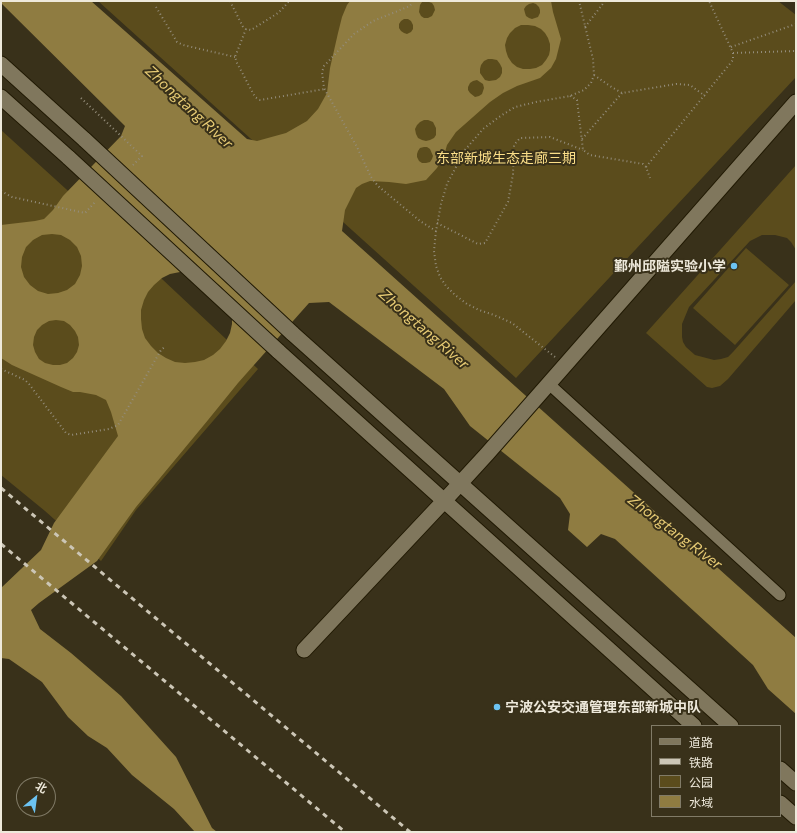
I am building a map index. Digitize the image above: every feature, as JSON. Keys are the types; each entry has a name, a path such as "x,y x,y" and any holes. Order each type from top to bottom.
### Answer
{"main road":[{"path":"1,64 85,140 292,333 730,725"},
{"path":"1,97 278,351 693,725"},
{"path":"304,650 487,454 796,102"},
{"path":"781,770 796,784"},
{"path":"781,804 796,818"}],"street":[{"path":"547,386 780,595"}],"path":[{"path":"230,1 243,27 251,30 278,13 289,1"},
{"path":"413,1 410,6 373,21 354,34 324,66 322,72 325,89 357,147 371,177 378,186 420,221 436,231"},
{"path":"565,366 512,322 479,310 455,295 440,277 436,266 434,251 437,223 447,184 465,150 482,129 515,107 570,96 584,90 591,83 594,75 593,59 580,1"},
{"path":"585,27 605,1"},
{"path":"646,167 733,60 731,47 709,1"},
{"path":"156,6 177,42 183,45 235,57"},
{"path":"731,47 795,24 796,28"},
{"path":"246,29 235,57 255,97 260,100 325,89"},
{"path":"733,53 796,51"},
{"path":"594,75 622,93"},
{"path":"582,139 622,93 676,84 690,85 705,96"},
{"path":"570,96 577,100 583,150"},
{"path":"80,98 113,129"},
{"path":"437,223 478,244 485,244 508,202 513,174 514,145 520,138 550,137 583,150 590,156 643,164 646,167 650,178"},
{"path":"1,191 12,197 51,205"},
{"path":"1,369 25,380 66,433 71,435 109,429 118,425 161,350 166,346"}],"green space":[{"name":"东部新城生态走廊三期","path":"98,1 778,1 796,15 796,77 516,378"},
{"path":"1,130 258,369 136,510 101,561 45,511 1,475"},
{"path":"796,165 796,250 787,238 775,235 762,235 750,241 689,307 682,324 683,342 695,355 714,360 728,357 796,281 796,300 728,379 720,386 712,388 707,387 646,333"},
{"path":"746,248 789,285 735,345 693,308"}],"water":[{"name":"Zhongtang River","path":"1,1 91,1 247,139 257,141 286,133 307,121 318,109 327,93 330,68 342,17 350,1 426,1 551,1 561,39 556,59 551,68 540,78 517,86 503,93 490,102 456,132 447,145 444,156 437,168 426,180 406,184 370,181 356,188 345,210 342,231 796,638 796,714 768,689 753,665 615,539 601,534 587,547 568,530 570,514 560,498 470,426 444,389 329,302 309,303 238,383 136,507 97,561 31,610 40,629 71,653 121,696 176,757 212,828 217,832 195,832 174,809 132,775 107,748 88,736 68,717 42,682 9,659 1,658 1,588 41,550 54,523 118,436 106,400 96,395 73,392 12,365 1,358 1,225 44,219 53,210 63,196 121,136 125,126 1,3","holes":["426,1 432,3 435,10 432,16 428,18 421,16 419,12 422,2","533,3 539,7 540,13 538,17 532,19 526,16 524,9 526,6","404,19 408,19 411,21 413,29 407,34 404,33 399,28 399,24","521,25 535,26 541,29 545,33 550,44 549,55 542,65 536,68 523,69 512,63 508,57 505,45 510,33","492,59 497,60 500,64 502,73 496,80 489,81 485,80 480,73 480,69 484,61","477,80 483,84 484,88 482,94 475,97 470,93 468,87 470,83","424,120 433,122 436,128 436,135 434,138 426,141 418,138 415,129 417,125","424,147 430,149 433,156 430,162 422,163 419,161 417,157 420,148","42,235 61,235 70,240 77,247 81,256 82,266 80,275 75,284 67,290 48,294 38,291 30,285 24,277 21,267 22,257 26,247 33,240","189,272 207,276 222,288 227,296 232,314 232,324 230,333 220,349 204,360 185,363 175,362 158,353 145,338 141,319 141,310 144,300 154,285 162,278 170,274","49,321 64,321 75,331 78,337 79,345 77,352 67,363 53,365 45,363 39,359 33,345 37,330"]}],"railway":[{"path":"1,488 410,832"},
{"path":"1,544 345,832"}],"place":[{"name":"鄞州邱隘实验小学","path":"734,266"},
{"name":"宁波公安交通管理东部新城中队","path":"497,707"}]}
